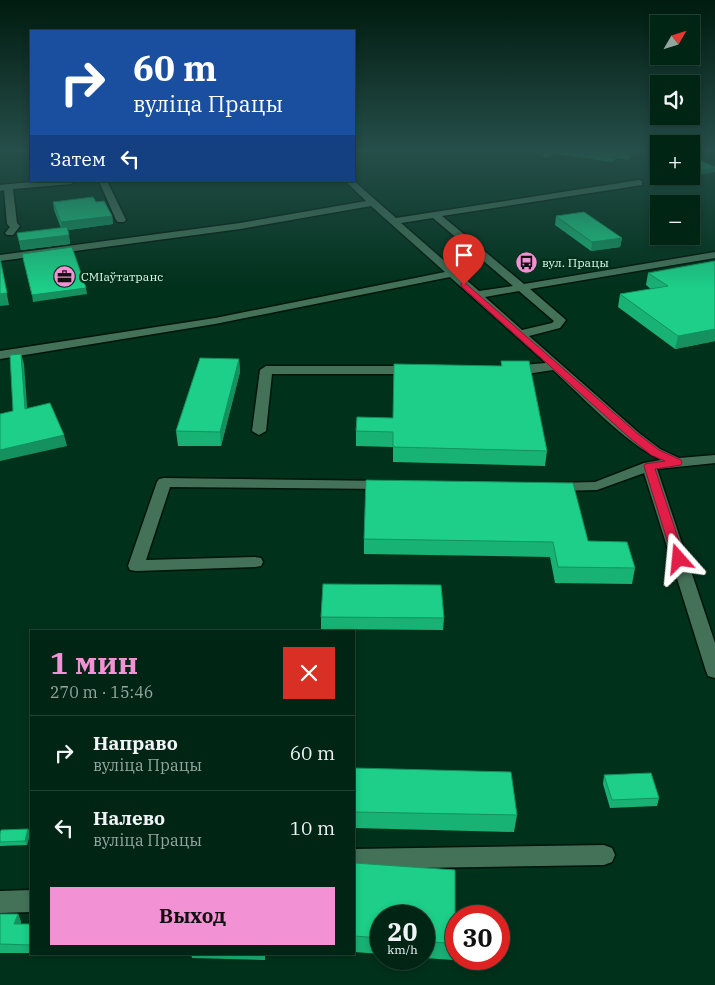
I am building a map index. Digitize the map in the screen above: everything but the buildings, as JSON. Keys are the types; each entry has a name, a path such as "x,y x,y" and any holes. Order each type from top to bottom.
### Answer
{"street":[{"path":"6,197 12,224 15,226 10,233"},
{"path":"110,197 121,220"},
{"path":"366,197 634,436 655,452 677,462"},
{"path":"393,221 547,197"},
{"path":"0,258 240,226 372,203"},
{"path":"434,214 560,320 556,326 520,334"},
{"path":"477,295 715,255"},
{"path":"0,355 215,321 451,274"},
{"path":"493,370 533,370 554,366"},
{"path":"258,431 266,370 424,370"},
{"path":"538,487 597,486 649,466 715,459"},
{"path":"649,466 715,671"},
{"path":"255,562 136,566 164,482 400,485"},
{"path":"355,859 604,856"},
{"path":"0,902 30,901"}],"place":[{"name":"вул. Працы","path":"526,263"},
{"name":"СМІаўтатранс","path":"65,277"}],"route":[{"path":"464,285 634,436 655,452 677,462 649,466 679,559"}]}
